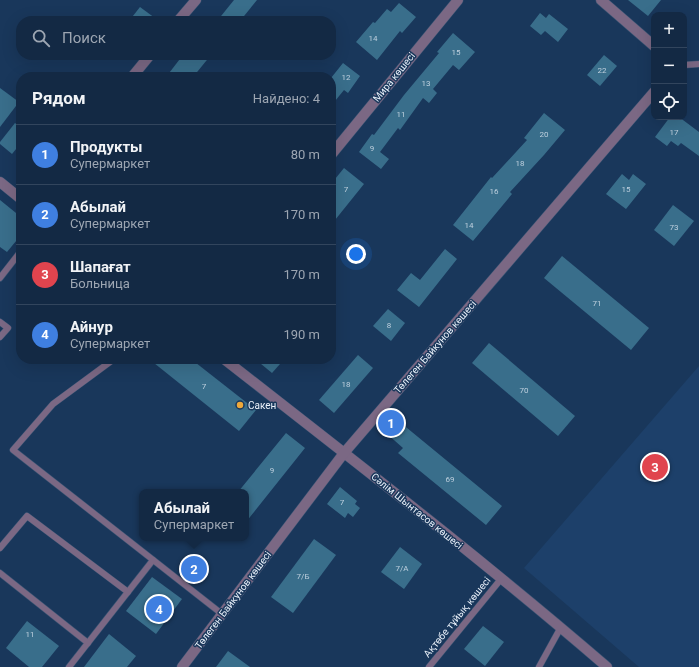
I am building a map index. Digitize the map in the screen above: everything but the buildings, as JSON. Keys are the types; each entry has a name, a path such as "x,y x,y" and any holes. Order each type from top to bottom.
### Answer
{"street":[{"path":"182,16 196,0"},
{"name":"Мира көшесі","path":"336,149 458,0"},
{"path":"601,0 651,43"},
{"path":"136,72 146,60"},
{"name":"Төлеген Байкунов көшесі","path":"182,667 344,453 651,95"},
{"path":"0,182 16,195"},
{"name":"Сәлім Шынтасов көшесі","path":"230,364 561,627 607,667"}],"lane":[{"path":"687,65 699,64"},
{"path":"0,278 16,257"},
{"path":"0,322 8,328 0,337"},
{"path":"107,364 53,404 13,450 222,614"},
{"path":"0,548 27,516 128,592"},
{"path":"69,667 154,560"},
{"path":"0,573 88,643"},
{"name":"Ақтөбе тұйық көшесі","path":"429,667 501,579"},
{"path":"539,667 561,627"}],"shaded area":[{"path":"699,366 699,667 639,667 524,568"}],"place":[{"name":"Сакен","path":"240,405"},
{"name":"Продукты","path":"391,423"},
{"name":"Шапағат","path":"655,467"},
{"name":"Абылай","path":"194,569"},
{"name":"Айнур","path":"159,609"}]}
